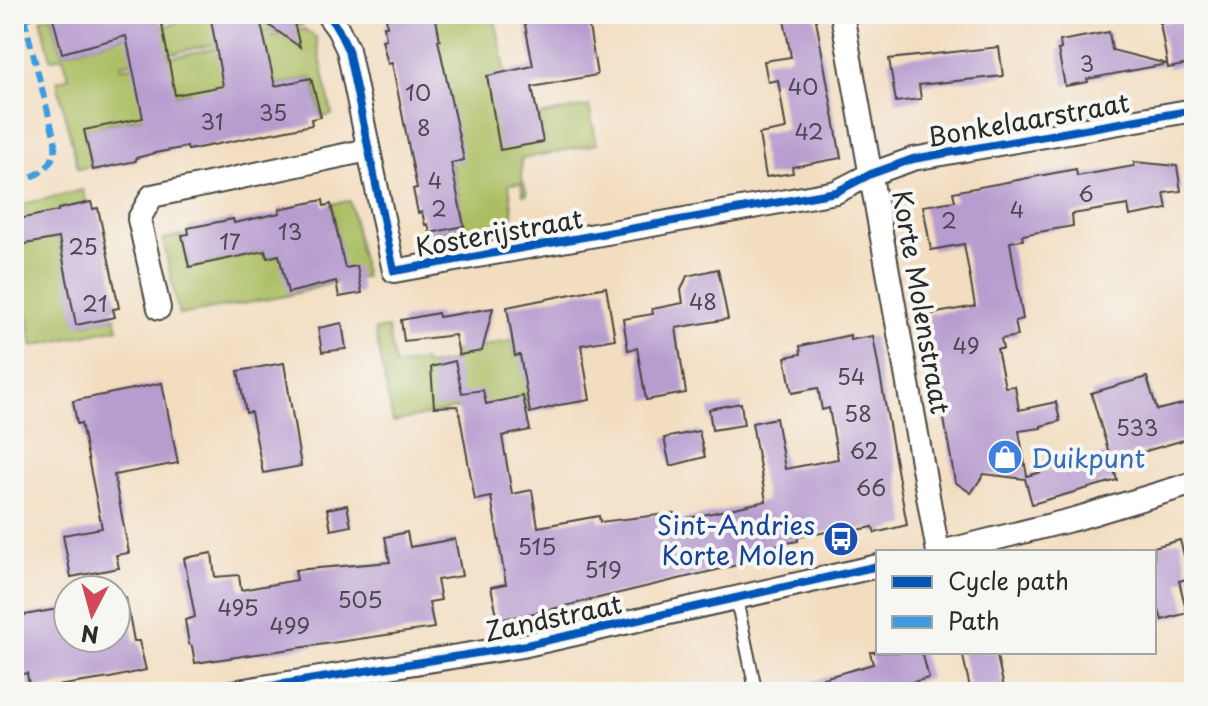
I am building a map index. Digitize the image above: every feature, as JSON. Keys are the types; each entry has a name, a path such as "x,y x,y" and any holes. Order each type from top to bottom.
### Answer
{"street":[{"name":"Kosterijstraat","path":"327,14 348,50 394,271 836,192 871,174"},
{"name":"Korte Molenstraat","path":"842,14 940,550"},
{"name":"Bonkelaarstraat","path":"871,174 913,159 1194,110"},
{"path":"159,308 139,219 152,196 368,150"},
{"path":"948,550 1075,519 1194,483"},
{"name":"Zandstraat","path":"232,692 364,682 876,566"}],"lane":[{"path":"736,597 756,692"}],"green space":[{"path":"210,14 300,14 303,25 121,64 121,68 304,29 316,37 332,115 321,117 311,78 193,102 190,92 167,96 177,147 155,153 147,117 101,125 84,130 92,166 78,169 57,81 69,77 63,57 51,59 41,19 52,16 62,53"},
{"path":"435,14 494,14 511,121 589,106 597,144 521,159 527,194 523,195 521,183 509,184 514,223 431,237 430,233 464,226 429,42 440,40"},
{"path":"83,190 87,203 59,209 61,252 82,324 115,317 118,328 33,346 14,251 14,246 28,243 24,218 14,220 14,206"},
{"path":"350,201 365,277 286,296 179,315 163,239 182,235 189,267 265,251 268,258 279,255 278,248 340,247 331,204"},
{"path":"388,328 395,366 424,361 426,366 455,361 453,351 471,348 482,351 484,346 513,340 515,356 542,352 552,376 557,406 498,416 464,407 393,422 375,330"}],"building":[{"path":"52,14 160,14 175,95 223,86 210,14 292,14 300,47 260,19 275,86 311,78 321,117 311,119 312,125 188,150 187,147 155,153 136,158 136,161 93,170 84,130 143,118 126,36 62,53"},
{"path":"435,14 464,160 451,163 464,226 430,233 422,212 418,213 413,189 417,188 392,63 388,64 382,40 386,39 386,16"},
{"path":"523,14 587,14 597,75 532,87 543,142 500,150 487,76 533,66"},
{"path":"783,14 815,14 841,158 792,167 793,173 766,177 759,134 786,129 778,80 768,82 764,61 791,57"},
{"path":"1194,17 1194,63 1168,68 1160,23"},
{"path":"1109,32 1112,50 1167,64 1065,86 1058,50 1061,49 1060,41"},
{"path":"999,47 1003,76 919,85 921,99 896,102 889,59"},
{"path":"1134,162 1177,166 1181,191 1164,193 1167,209 1130,216 1128,205 1072,214 1073,226 1022,235 1023,240 1010,242 1023,319 1015,321 1018,336 1001,339 1003,349 997,349 1005,387 1015,386 1019,410 1056,402 1060,421 1019,431 1027,476 1109,453 1091,393 1147,377 1157,410 1194,401 1194,437 1112,461 1110,457 1117,480 1032,504 1025,479 984,474 971,493 955,482 926,315 975,306 964,244 931,250 923,206 955,201 953,192 1076,169 1077,176 1134,166"},
{"path":"323,200 324,206 331,204 345,268 357,266 362,293 339,297 336,281 288,293 279,255 267,258 265,251 189,267 182,235 189,234 188,228 233,219 234,223"},
{"path":"91,202 93,209 98,208 119,308 113,309 115,317 76,325 59,238 14,246 14,220"},
{"path":"718,269 728,319 676,328 686,393 646,400 637,348 628,350 623,319 653,314 652,309 683,303 681,290 687,276"},
{"path":"606,287 615,339 581,345 590,400 530,413 520,355 515,356 507,307"},
{"path":"493,308 482,351 459,355 455,335 404,341 401,320"},
{"path":"342,323 346,349 322,352 318,328"},
{"path":"850,335 850,340 873,336 907,525 875,533 873,527 857,530 856,527 798,537 798,541 747,551 750,562 498,620 491,587 506,584 491,497 475,500 458,406 434,407 431,367 455,361 462,393 483,390 486,404 523,396 530,430 502,436 512,494 532,490 538,527 599,516 600,522 675,513 676,521 766,501 752,423 776,418 785,469 838,459 829,408 822,410 818,388 792,393 785,357 801,354 800,346"},
{"path":"284,363 301,466 263,473 251,412 246,413 238,371"},
{"path":"162,383 178,463 114,475 129,553 116,555 119,568 87,574 70,574 63,535 102,528 81,423 77,424 73,401"},
{"path":"741,403 744,425 712,430 709,409"},
{"path":"699,431 705,457 670,466 664,438"},
{"path":"347,505 351,526 331,530 327,509"},
{"path":"407,532 410,547 455,539 462,576 437,580 441,600 429,602 434,628 195,663 185,620 195,617 184,558 212,553 215,577 239,575 241,590 297,580 295,570 390,562 385,537"},
{"path":"1180,540 1190,578 1179,581 1187,613 1162,620 1156,608 1154,547"},
{"path":"52,610 52,654 132,654 132,630 134,641 139,641 146,670 30,690 27,673 14,676 14,617"},
{"path":"870,652 923,654 929,678 908,683 910,692 796,692 795,686 873,664"},
{"path":"962,654 996,654 1005,692 971,692"}],"marked path":[{"path":"14,181 43,170 52,160 55,149 23,14"},
{"path":"24,19 41,14"}],"cycle path":[{"path":"327,14 348,50 394,271 836,192 871,174 913,159 1194,110"},
{"path":"232,692 522,646 876,566"}],"place":[{"name":"Duikpunt","path":"1005,457"},
{"name":"Sint-Andries Korte Molen","path":"841,539"}]}
